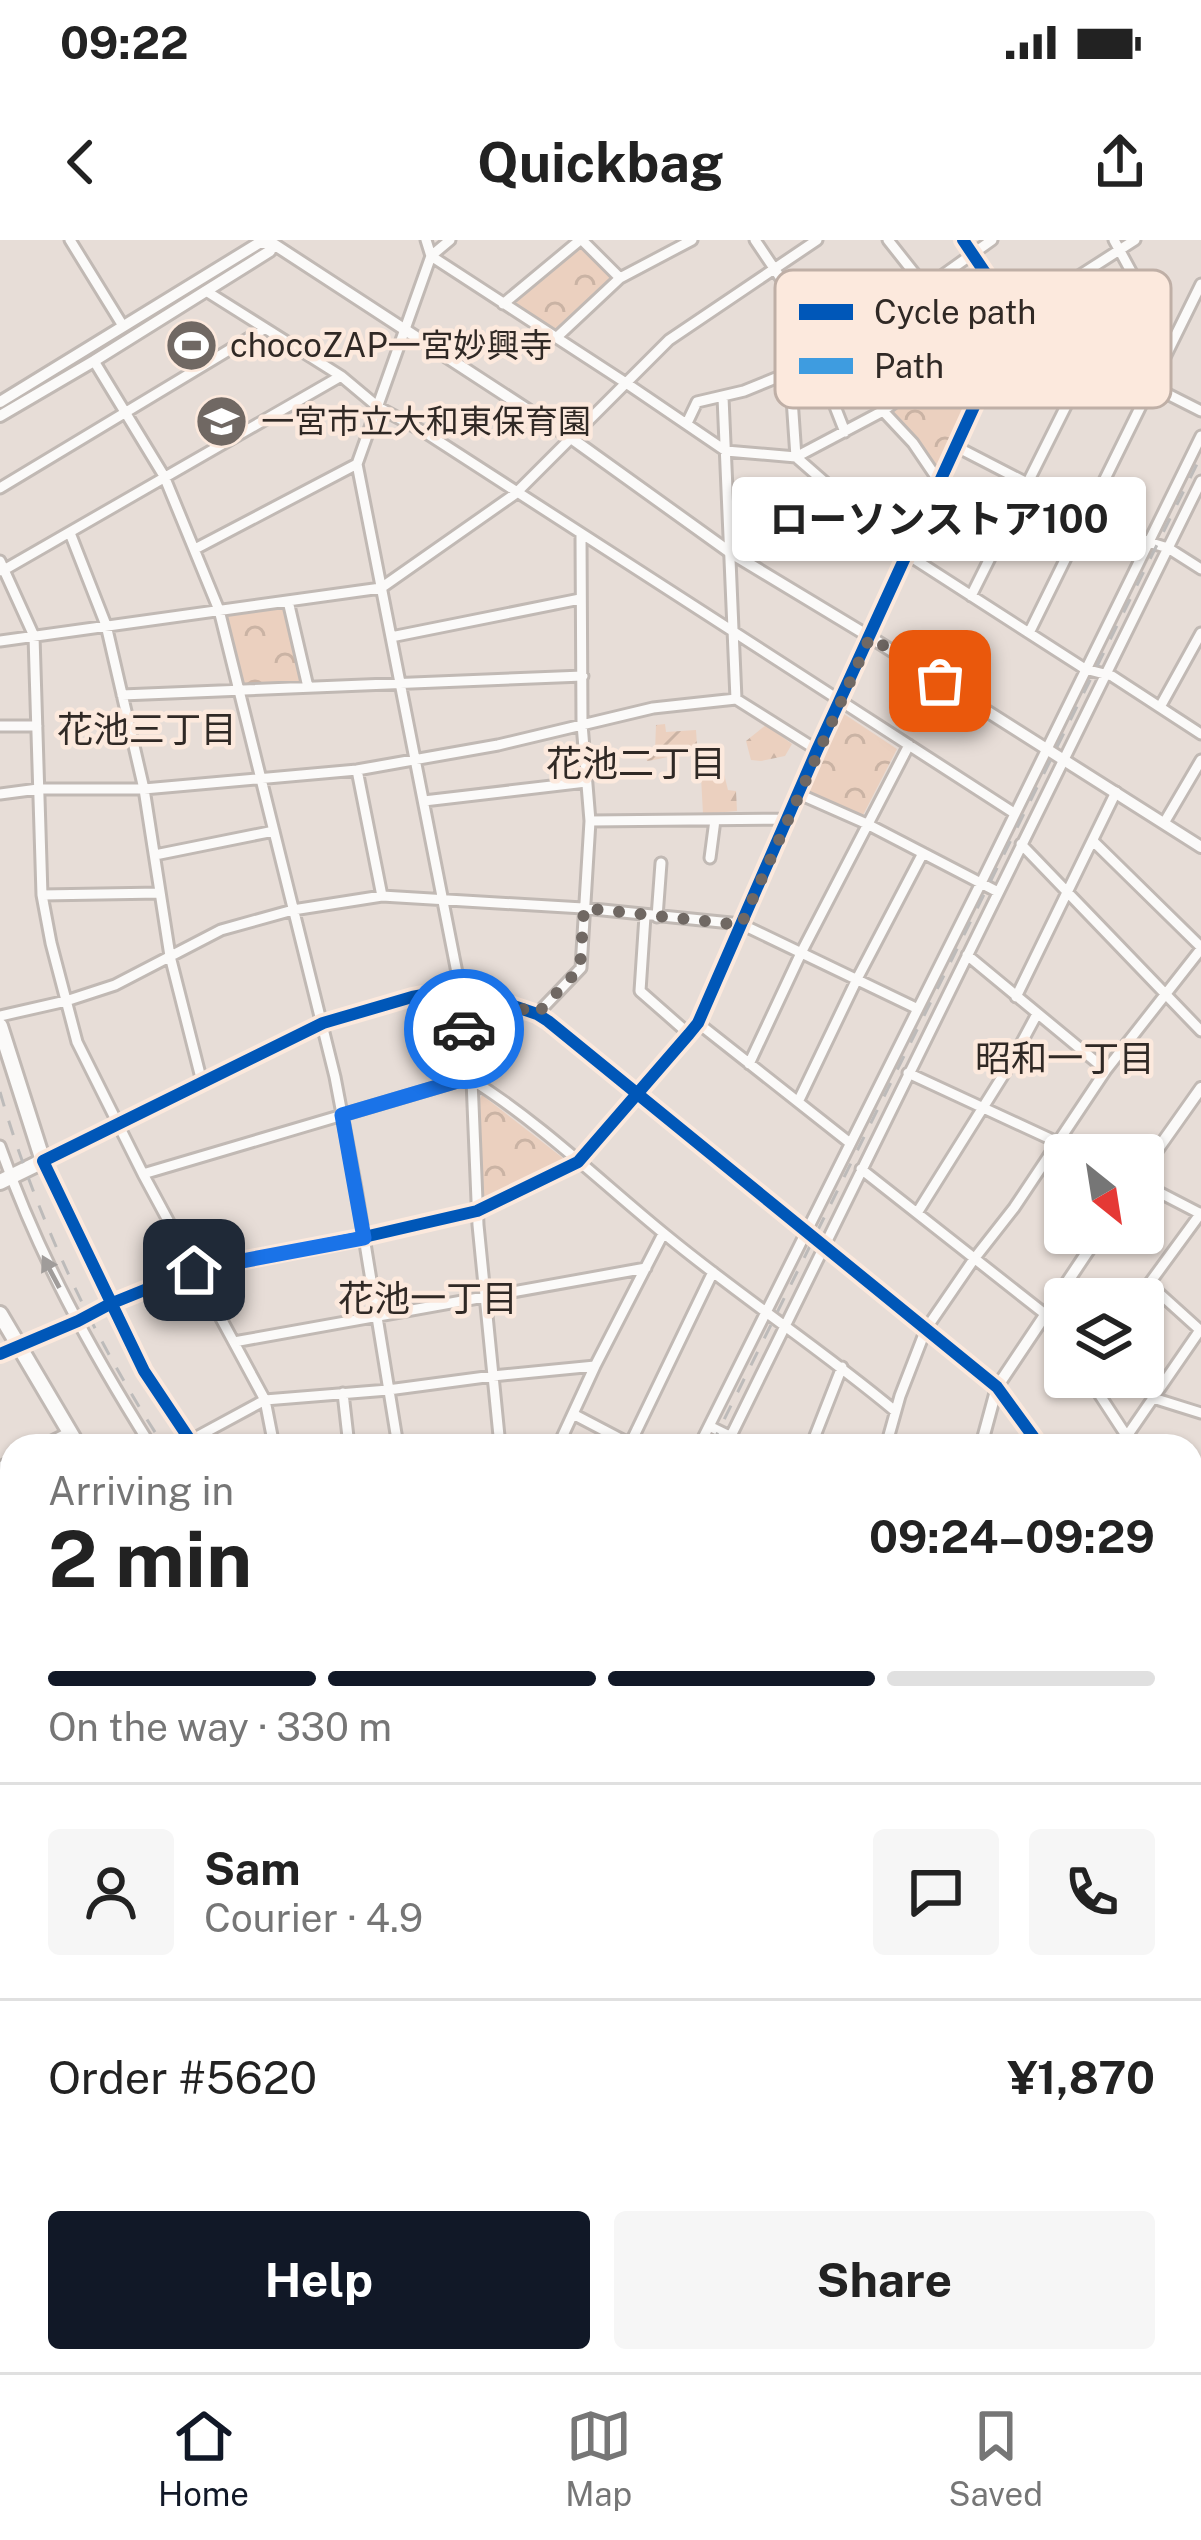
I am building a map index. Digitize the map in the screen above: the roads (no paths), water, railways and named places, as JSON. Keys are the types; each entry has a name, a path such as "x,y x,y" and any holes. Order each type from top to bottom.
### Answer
{"main road":[{"path":"0,1027 43,1161 5,1179"},
{"path":"0,1313 71,1434"}],"street":[{"path":"70,240 123,326"},
{"path":"426,240 431,256 726,451 796,457 887,408"},
{"path":"450,240 431,256 357,464 460,988 472,1080 477,1211 499,1434"},
{"path":"502,304 581,240 620,278"},
{"path":"556,338 620,278 692,240"},
{"path":"755,240 774,268"},
{"path":"0,641 381,588 515,494 669,340 817,240"},
{"path":"888,240 912,270"},
{"path":"962,240 983,270"},
{"path":"951,270 992,240"},
{"path":"1080,270 1116,245 1135,240"},
{"path":"0,416 270,251 272,241"},
{"path":"0,402 259,243 272,241 572,438 731,554 1201,847"},
{"path":"1171,345 1201,284"},
{"path":"206,291 341,376 378,407 426,433 1014,813"},
{"path":"0,488 264,329"},
{"path":"94,361 164,476 219,610 323,1023 396,1434"},
{"path":"272,1434 265,1400 77,1042 42,895 34,636 2,568 341,376"},
{"path":"687,423 697,402 775,378"},
{"path":"1171,396 1201,411"},
{"path":"723,397 736,699"},
{"path":"794,408 796,457 908,555 1085,669 1112,676 1201,734"},
{"path":"835,408 844,432"},
{"path":"0,1354 194,1270 477,1211 578,1162 698,1023 973,408"},
{"path":"971,596 1065,408"},
{"path":"1029,633 1139,408"},
{"path":"883,411 934,474 941,476"},
{"path":"705,1434 1201,436"},
{"path":"955,446 1087,514 1168,548 1201,569"},
{"path":"195,549 357,464"},
{"path":"731,1434 1201,481"},
{"path":"70,532 106,626 144,789 170,956 202,1082"},
{"path":"537,1014 580,968 590,820 582,724 581,536"},
{"path":"391,638 580,599"},
{"path":"288,601 308,687"},
{"path":"1160,707 1201,633"},
{"path":"122,694 583,676"},
{"path":"0,794 38,789 144,789 357,770 498,745 653,708 736,699 817,750"},
{"path":"0,726 37,726"},
{"path":"749,1064 909,745"},
{"path":"1164,823 1201,760"},
{"path":"357,770 382,896"},
{"path":"424,801 586,782"},
{"path":"1016,997 1116,792"},
{"path":"799,794 998,892"},
{"path":"590,820 786,820"},
{"path":"710,858 715,820"},
{"path":"154,856 274,831"},
{"path":"1065,1134 1106,1070 1201,948 1093,841"},
{"path":"1021,844 1201,1031"},
{"path":"798,1102 923,853"},
{"path":"661,863 640,991 689,1034"},
{"path":"42,895 160,893"},
{"path":"0,1016 115,985 221,930 293,910 382,896 584,908 741,925 918,1009"},
{"path":"968,955 1106,1070"},
{"path":"182,1434 143,1371 43,1161 323,1023 460,988 537,1014 997,1388 1031,1434"},
{"path":"917,1213 1037,1014"},
{"path":"698,1023 850,1143"},
{"path":"908,1073 1044,1136"},
{"path":"143,1174 472,1080 895,1411"},
{"path":"1164,1140 1201,1088"},
{"path":"0,1146 5,1179 43,1256 144,1434"},
{"path":"889,1434 926,1329 1044,1165"},
{"path":"861,1169 1044,1313"},
{"path":"1153,1278 1201,1214 1164,1195"},
{"path":"564,1434 663,1234"},
{"path":"233,1342 646,1268"},
{"path":"637,1434 713,1272"},
{"path":"1164,1298 1201,1331 1164,1383"},
{"path":"984,1434 997,1388 1044,1316"},
{"path":"206,1434 265,1400 595,1366"},
{"path":"817,1434 842,1367"},
{"path":"344,1394 348,1434"},
{"path":"1102,1398 1125,1434"},
{"path":"1134,1434 1153,1398 1201,1413"},
{"path":"574,1414 611,1434"},
{"path":"709,1426 719,1434"}],"railway":[{"path":"717,1434 1201,456"},
{"path":"0,1092 69,1275 113,1363 157,1434"}],"place":[{"name":"chocoZAP一宮妙興寺","path":"191,345"},
{"name":"一宮市立大和東保育園","path":"222,421"},
{"name":"ローソンストア100","path":"940,681"}],"district":[{"name":"花池三丁目","path":"147,729"},
{"name":"花池二丁目","path":"636,763"},
{"name":"昭和一丁目","path":"1065,1058"},
{"name":"花池一丁目","path":"428,1298"}]}
